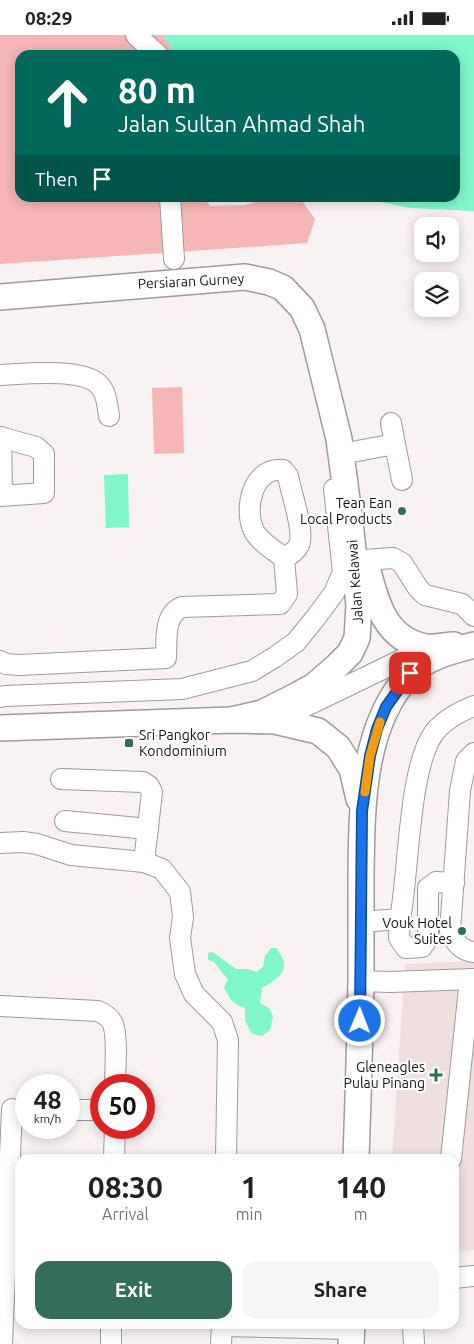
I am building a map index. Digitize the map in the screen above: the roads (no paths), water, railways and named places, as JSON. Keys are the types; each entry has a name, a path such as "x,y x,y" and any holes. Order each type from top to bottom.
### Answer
{"main road":[{"name":"Persiaran Gurney","path":"0,297 225,277 245,277 269,282 283,288 302,308 312,329 340,447 350,522"},
{"path":"350,522 378,603 389,626 400,637 428,647 474,644"},
{"name":"Jalan Kelawai","path":"232,720 262,713 292,699 314,685 350,653 357,638 359,605 350,522"},
{"path":"356,1154 361,981 362,811 370,756 377,729 386,707 410,673 424,663 444,653 474,644"},
{"name":"Jalan Kelawai","path":"0,728 232,720 275,721 318,731 338,747 352,769 362,811"}],"street":[{"path":"136,35 152,50"},
{"path":"170,202 174,259"},
{"path":"0,375 71,374 86,377 98,384 106,398 109,416"},
{"path":"391,423 402,480"},
{"path":"0,437 36,447 44,454 44,493 1,495 0,437"},
{"path":"0,697 5,695 182,689 252,671 275,657 296,642 334,593 343,572 330,456 340,447 395,444"},
{"path":"168,690 166,658 168,623 171,615 182,607 280,604 284,601 287,594 284,558"},
{"path":"364,560 393,558 402,563 418,588 425,595 462,604 474,616"},
{"path":"275,721 428,647"},
{"path":"0,661 6,664 18,665 166,658"},
{"path":"471,952 422,947 406,948 399,938 415,786 423,755 437,729 462,711 474,706"},
{"path":"471,952 456,943 450,931 460,791 466,761 474,753"},
{"path":"61,779 142,782 149,786 152,792 144,862"},
{"path":"65,821 148,829"},
{"path":"0,843 22,842 37,844 72,855 144,862 162,869 180,892 183,917 180,938 185,975 194,994 222,1022 228,1040 226,1154"},
{"path":"422,947 428,938 428,888 436,882 454,883"},
{"path":"361,922 400,919"},
{"path":"361,981 390,982 472,979 452,1154"},
{"path":"0,1006 98,1011 106,1015 112,1023 115,1034 115,1074"},
{"path":"2,1344 13,1109"},
{"path":"114,1154 115,1139"},
{"path":"459,1278 474,1276"},
{"path":"111,1329 111,1344"},
{"path":"413,1329 414,1344"},
{"path":"222,1331 352,1332"}],"place":[{"name":"Tean Ean Local Products","path":"402,511"},
{"name":"Sri Pangkor Kondominium","path":"129,743"},
{"name":"Vouk Hotel Suites","path":"462,931"},
{"name":"Gleneagles Pulau Pinang","path":"436,1075"}]}
